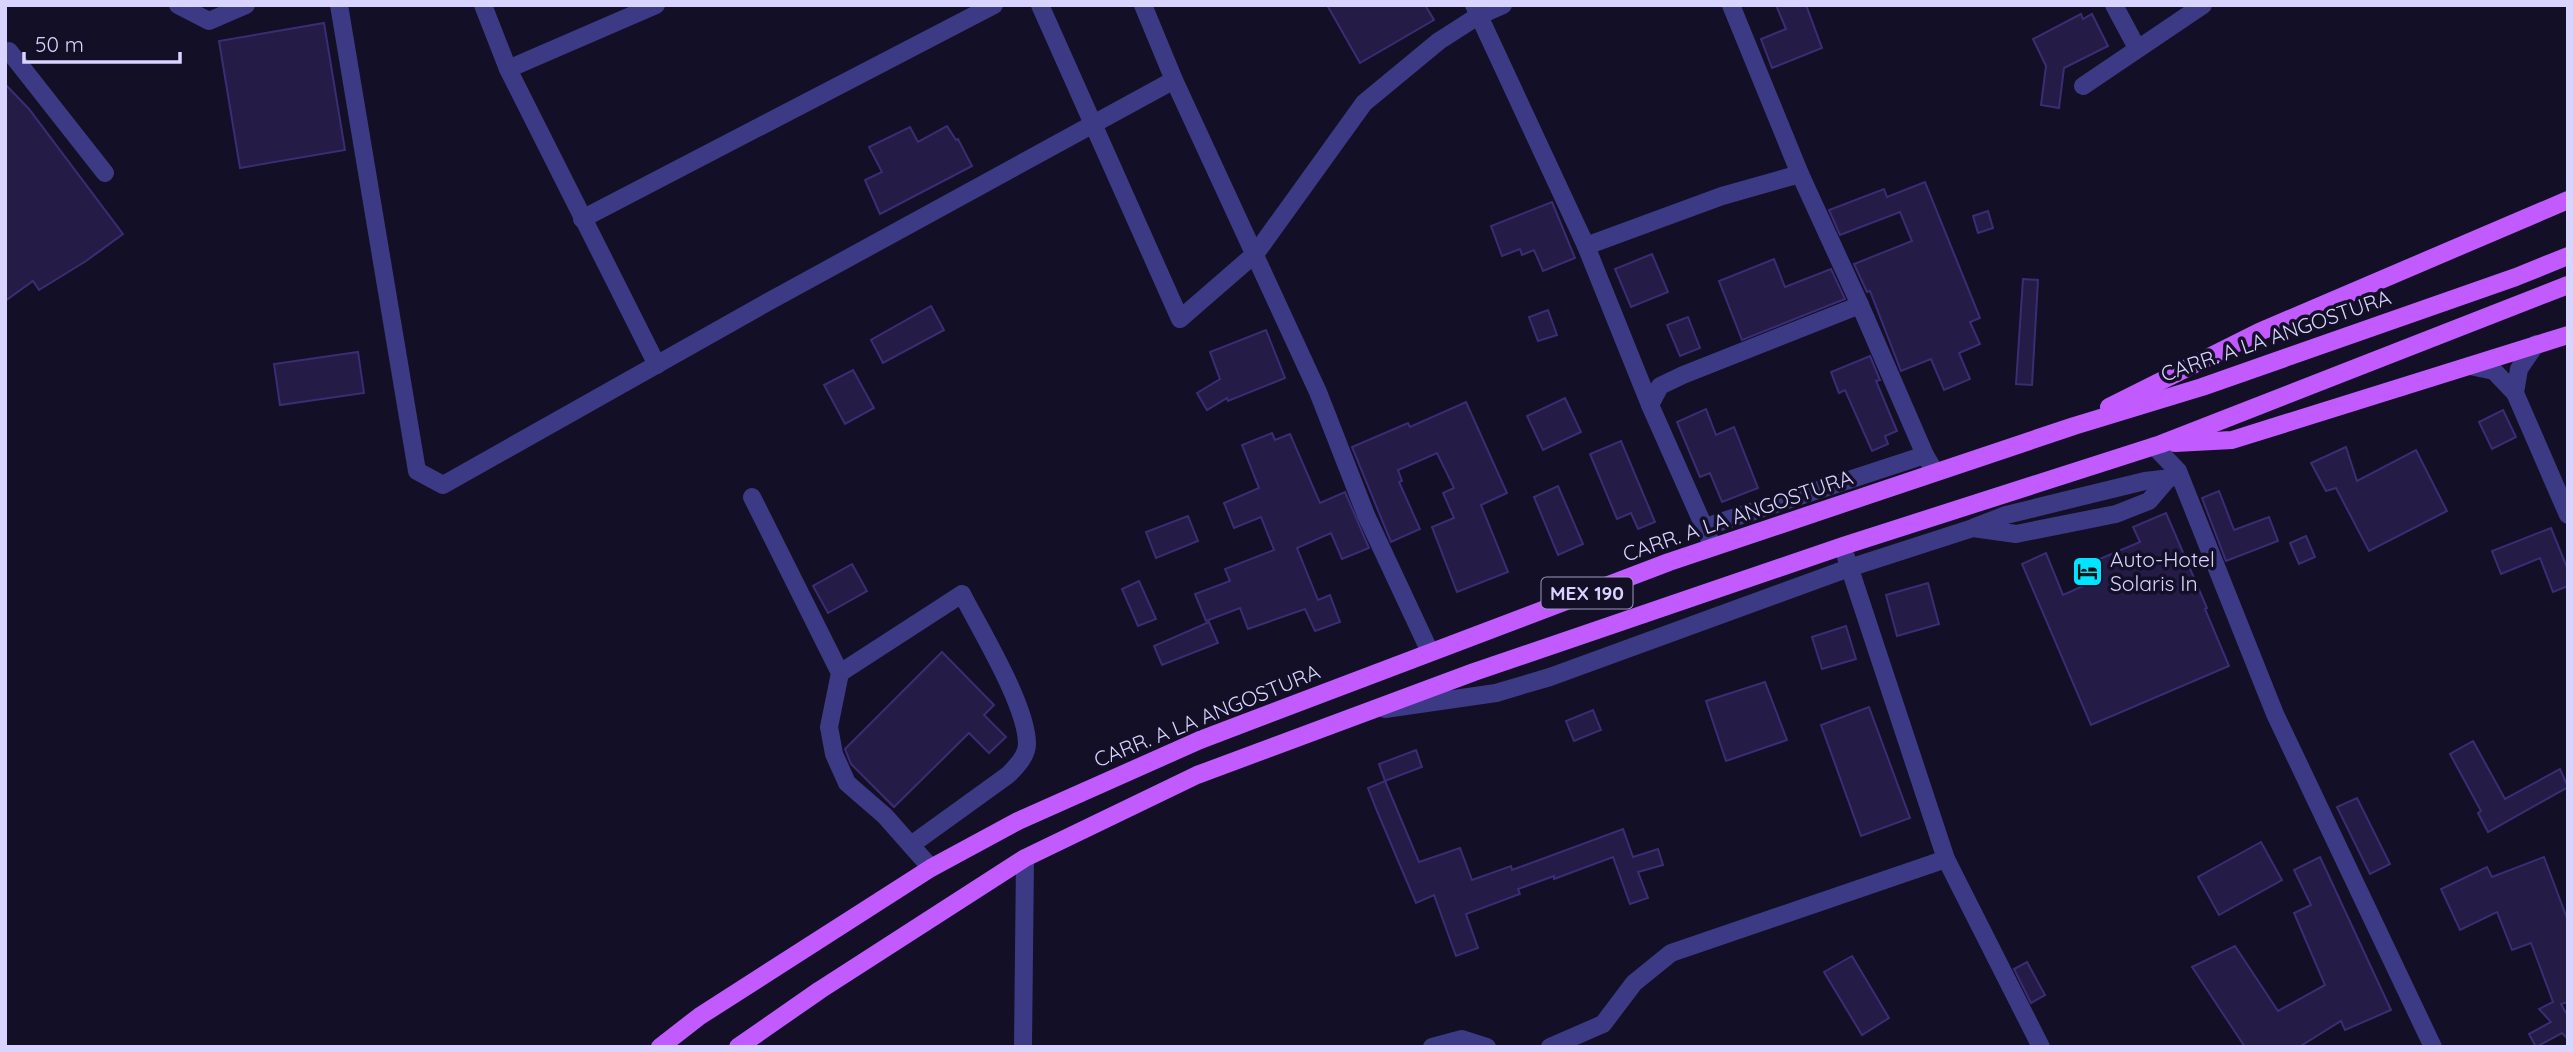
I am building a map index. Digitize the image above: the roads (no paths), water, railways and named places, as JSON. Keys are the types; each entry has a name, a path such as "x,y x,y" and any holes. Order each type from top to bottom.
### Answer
{"main road":[{"path":"2074,426 2259,332 2568,200"},
{"name":"CARR. A LA ANGOSTURA","path":"660,1047 701,1016 931,868 1018,821 1200,740 1713,547 2074,426 2202,387 2516,277 2568,256"},
{"name":"MEX 190","path":"738,1047 820,990 1026,858 1197,775 1474,672 1843,546 2158,445 2568,285"},
{"path":"2158,445 2232,440 2568,335"}],"street":[{"path":"178,5 209,20 246,5"},
{"path":"339,5 417,471 443,485 1174,80"},
{"path":"483,5 508,69 657,365"},
{"path":"508,69 656,5"},
{"path":"582,219 994,5"},
{"path":"1040,5 1180,319 1256,253 1364,103 1476,11 1503,5"},
{"path":"1143,5 1174,80 1318,392 1366,515 1430,652"},
{"path":"1731,5 1800,174 1935,472"},
{"path":"2114,5 2137,48"},
{"path":"2083,86 2203,5"},
{"path":"1476,11 1586,246 1650,405 1702,528 1713,547"},
{"path":"5,55 9,51 105,173"},
{"path":"1586,246 1722,197 1800,174"},
{"path":"1650,405 1660,386 1682,375 1860,305"},
{"path":"2515,393 2519,369 2536,344"},
{"path":"2470,366 2494,371 2515,393 2568,515"},
{"path":"1973,528 2016,534 2116,514 2149,502 2178,471 2158,445"},
{"path":"1702,528 1925,455"},
{"path":"1371,711 1496,694 2006,515 2145,481 2173,478"},
{"path":"2173,478 2275,714 2433,1047"},
{"path":"752,497 840,673 829,727 838,764 846,783 885,816 931,868"},
{"path":"1843,546 1946,859 2041,1047"},
{"path":"840,673 962,594 1021,710 1028,746 1021,763 911,845"},
{"path":"1023,1047 1026,858"},
{"path":"1550,1047 1603,1024 1634,983 1671,953 1946,859"},
{"path":"1432,1047 1462,1040 1488,1047"}],"place":[{"name":"Auto-Hotel Solaris In","path":"2087,572"}]}
